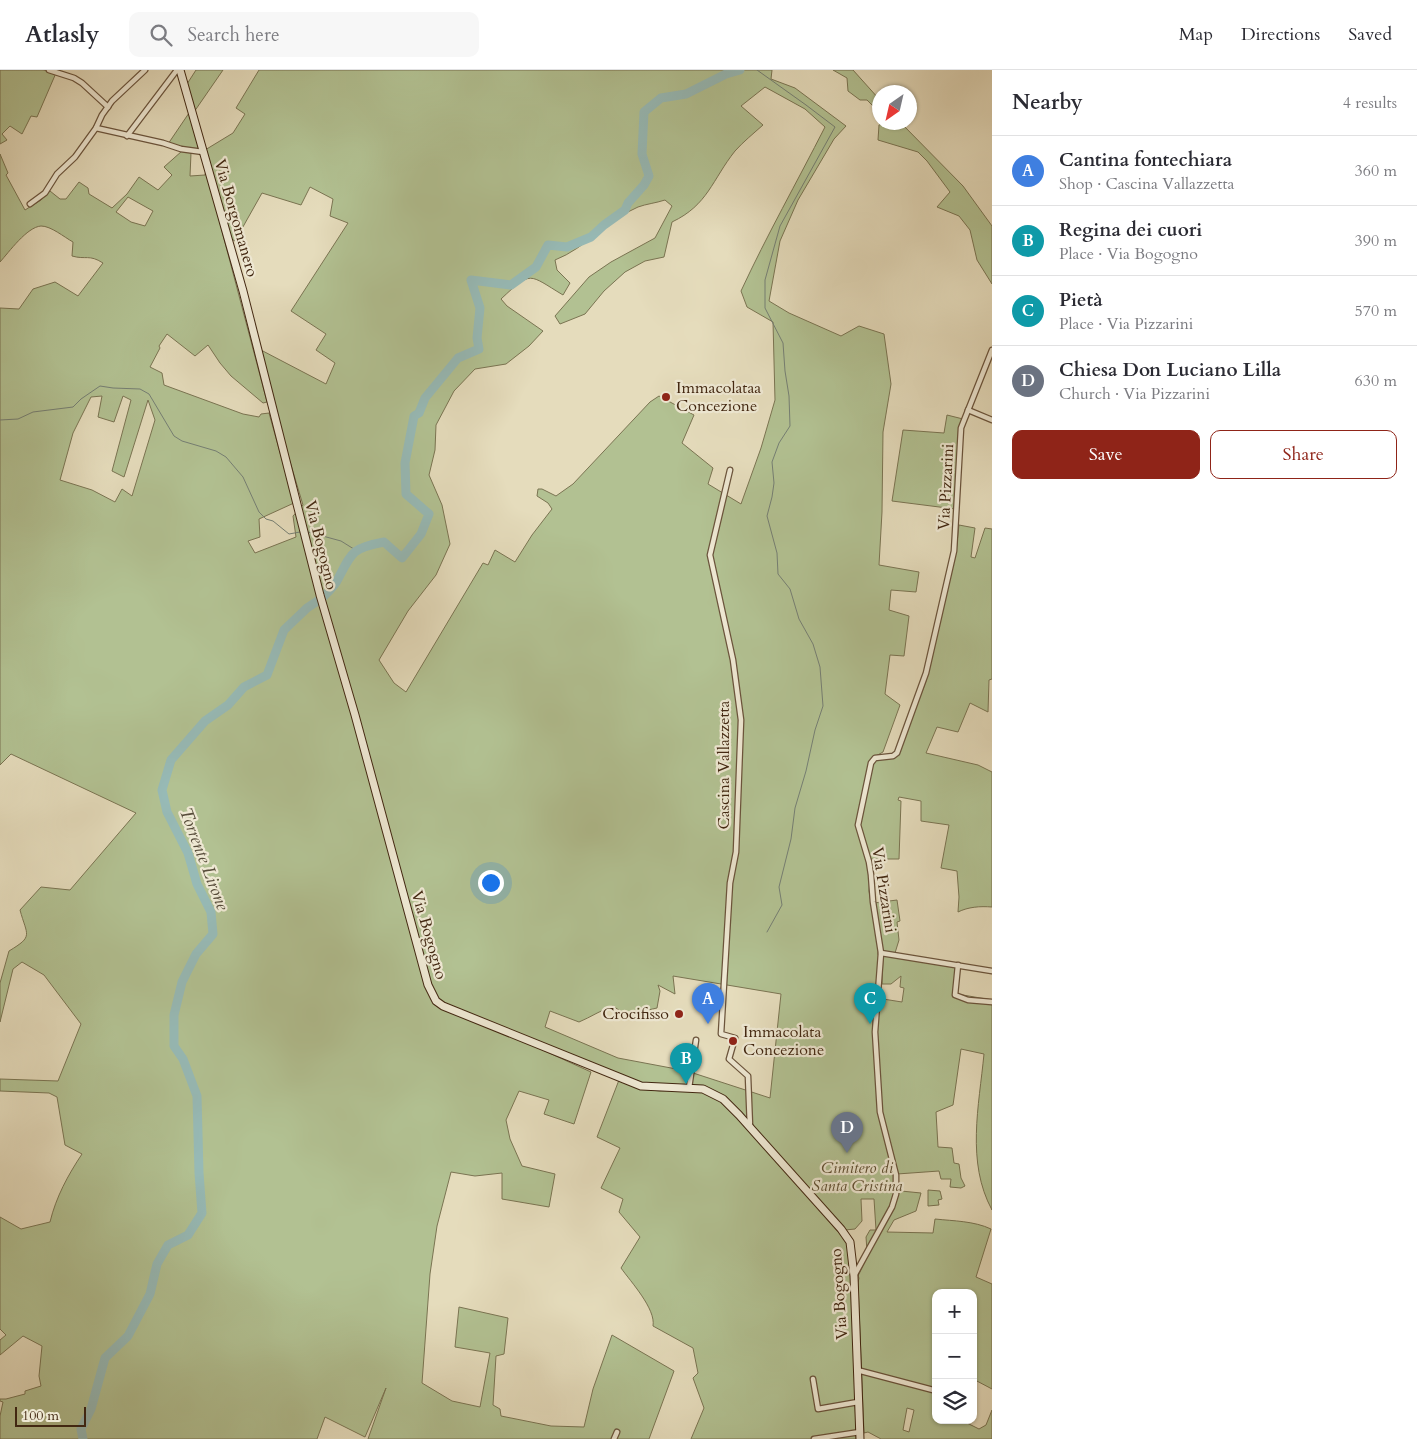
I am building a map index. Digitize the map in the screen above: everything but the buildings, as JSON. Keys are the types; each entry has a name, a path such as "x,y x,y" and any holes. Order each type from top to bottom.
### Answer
{"main road":[{"name":"Via Borgomanero","path":"178,70 243,291"},
{"name":"Via Bogogno","path":"243,291 320,595 432,994 443,1006 621,1079 641,1086 689,1088 710,1092 723,1099 849,1240 854,1276 860,1435"}],"street":[{"path":"50,70 74,78 82,83 108,107"},
{"path":"30,204 45,193 57,174 75,158 108,107 121,91 145,70"},
{"path":"128,136 178,70"},
{"name":"Via Borgomanero","path":"96,128 181,149 203,152"},
{"name":"Via Pizzarini","path":"854,1276 892,1207 896,1194 896,1175 880,1112 879,1100 875,1032 881,953 872,902 872,875 858,825 872,764 875,758 893,756 897,753 926,673 954,551 961,428 992,350"},
{"path":"968,410 992,420"},
{"name":"Cascina Vallazzetta","path":"730,470 710,555 733,660 741,720 736,852 730,883 722,1034 735,1038 729,1059 749,1078 750,1128"},
{"path":"881,953 992,971"},
{"path":"958,965 955,995 968,1000 992,1002"},
{"path":"689,1088 696,1040"},
{"path":"857,1370 932,1390"},
{"path":"813,1379 818,1409 858,1402"},
{"path":"614,1439 617,1432"},
{"path":"814,1439 860,1435"}],"green space":[{"path":"0,70 43,70 56,73 37,117 31,116 22,134 10,126 2,134 7,140 0,144"},
{"path":"196,70 223,70 194,112 187,84"},
{"name":"Cimitero di Santa Cristina","path":"259,70 772,70 771,79 795,88 846,126 834,139 798,200 780,241 769,301 789,313 841,336 859,326 884,334 891,384 883,432 879,565 919,572 916,592 891,590 889,610 909,616 904,656 890,655 885,694 900,705 883,752 874,757 858,825 870,875 869,891 880,953 874,1031 879,1113 894,1176 894,1194 890,1209 867,1251 866,1237 870,1230 876,1230 874,1199 861,1199 862,1221 855,1229 845,1230 723,1097 712,1090 699,1086 646,1084 514,1037 591,1072 574,1124 544,1114 549,1100 519,1091 506,1120 510,1139 522,1166 555,1174 549,1207 502,1199 502,1173 475,1176 451,1172 437,1226 430,1274 422,1383 452,1401 480,1407 490,1353 455,1347 459,1307 508,1318 504,1354 496,1356 493,1405 500,1409 501,1416 551,1426 584,1427 593,1389 612,1335 674,1371 649,1439 368,1439 386,1388 365,1437 325,1417 317,1439 0,1439 0,1416 3,1402 0,1399 25,1394 25,1391 41,1386 39,1376 42,1346 23,1336 0,1355 0,1340 6,1335 0,1329 0,1217 21,1229 50,1222 63,1186 82,1154 65,1145 57,1097 49,1093 0,1091 0,1079 58,1081 81,1024 44,975 22,962 13,969 0,1022 0,983 9,951 22,942 27,935 20,910 41,887 70,890 136,813 11,754 0,765 0,308 19,309 33,289 55,282 78,296 103,263 91,258 72,256 73,242 45,226 36,227 24,235 0,262 0,154 8,173 6,175 25,210 41,200 50,191 60,199 66,199 79,182 88,188 89,194 112,208 127,194 139,177 158,190 172,175 164,167 182,151 191,153 190,176 205,175 204,158 267,402 263,403 231,376 208,345 195,356 167,334 159,346 160,348 150,367 162,373 164,385 243,414 259,417 261,414 269,413 294,503 259,519 260,537 248,541 255,553 296,537 293,516 303,505 259,349 326,384 335,363 316,350 326,334 291,311 348,223 330,216 333,199 310,187 301,205 262,193 235,241 228,237 205,150 233,133 245,114 236,108","holes":["765,87 805,109 825,127 741,291 747,307 773,322 775,400 761,448 741,504 708,484 713,468 682,443 694,415 659,396 650,402 573,484 556,496 538,489 537,496 548,503 552,509 532,535 515,562 495,550 488,565 483,563 406,692 394,683 379,660 408,611 436,575 450,544 442,505 429,475 435,450 436,425 454,391 475,369 506,364 529,346 543,331 507,306 501,299 519,283 530,278 536,279 563,295 570,283 557,270 555,260 577,248 616,219 641,206 665,200 672,206 655,238 611,262 589,277 555,316 560,324 585,314 604,291 625,272 645,261 664,257 672,222 694,208 702,200 735,151 763,125 741,106","128,197 153,211 145,226 131,222 116,212","102,396 98,417 114,422 123,396 131,400 112,471 124,477 148,400 155,420 132,496 122,489 115,502 92,490 60,480 73,433 91,397","673,976 781,994 770,1098 687,1071 618,1058 545,1027 550,1011 579,1022 613,1006 626,1015 657,1008 660,991 658,985 675,994"]},
{"path":"833,70 853,70 872,91 872,105 867,100 860,100 848,91 847,78"},
{"path":"189,113 199,150 168,144"},
{"path":"879,130 908,130 963,186 992,226 992,284 977,260 970,230 959,216 937,207 950,192 927,161 918,152 878,140"},
{"path":"947,415 963,419 955,509 892,501 903,430 944,433"},
{"path":"959,525 975,528 971,557 975,558 985,528 992,529 992,679 989,680 988,712 970,703 958,732 937,727 926,753 978,765 992,772 992,907 974,907 958,912 957,871 941,868 949,825 921,821 921,801 899,797 898,800 901,801 899,859 869,859 859,825 873,763 876,760 893,757 901,747 926,681 956,552"},
{"path":"897,900 900,921 897,922 899,940 895,953 883,951 874,903"},
{"path":"883,955 956,967 957,994 992,1000 992,1210 984,1192 979,1173 976,1134 984,1054 961,1049 953,1105 936,1112 938,1147 952,1148 954,1163 959,1164 961,1178 965,1186 961,1188 950,1187 951,1179 941,1179 939,1171 897,1174 882,1117 877,1033 879,1001 883,999 902,1002 904,988 900,987 901,976 891,984 882,984"},
{"path":"619,1080 641,1089 704,1092 722,1101 778,1160 846,1241 850,1252 853,1292 856,1439 691,1439 704,1408 693,1378 698,1373 693,1348 653,1326 653,1319 647,1304 621,1268 640,1237 619,1212 623,1199 601,1188 620,1148 597,1137"},
{"path":"928,1190 940,1191 942,1199 938,1200 939,1205 928,1206"},
{"path":"901,1191 921,1193 916,1211 894,1220 887,1232 933,1233 935,1219 971,1223 991,1229 976,1277 992,1284 992,1389 977,1381 977,1289 932,1289 932,1424 969,1424 979,1429 986,1425 992,1410 992,1439 881,1439 868,1432 864,1433 858,1276","holes":["907,1408 914,1410 909,1432 903,1430"]}],"waterway":[{"name":"Torrente Lirone","path":"323,597 335,584 350,557 359,549 384,542 402,558 421,534 429,514 406,494 405,463 414,416 419,413 425,398 458,358 479,349 477,338 480,308 471,280 511,285 536,267 548,245 567,247 591,237 625,210 628,203 644,185 649,176 642,154 644,112 661,98 686,94 726,74 740,70"},
{"path":"757,70 835,127 780,226 765,280 765,308 783,343 789,396 790,426 779,443 772,462 774,483 767,516 777,553 778,574 790,589 799,619 813,644 820,667 823,706 795,808 791,839 779,887 782,905 767,932"},
{"path":"0,420 18,419 33,412 73,407 100,386 140,389 149,394 174,436 182,441 216,451 226,457 243,477 259,512 266,519 273,521 289,534 300,532"},
{"path":"308,532 341,541 357,551"},
{"name":"Torrente Lirone","path":"83,1439 81,1429 91,1409 105,1358 128,1336 150,1294 157,1264 168,1245 188,1235 202,1213 197,1096 183,1059 174,1046 174,1015 182,982 196,954 213,934 211,912 197,884 188,853 167,812 162,790 171,760 205,721 228,705 244,687 267,675 284,630 307,608 319,600"}],"place":[{"name":"Immacolataa Concezione","path":"666,397"},
{"name":"Crocifisso","path":"679,1014"},
{"name":"Cantina fontechiara","path":"708,1024"},
{"name":"Pietà","path":"870,1024"},
{"name":"Immacolata Concezione","path":"733,1041"},
{"name":"Regina dei cuori","path":"686,1084"},
{"name":"Chiesa Don Luciano Lilla","path":"847,1153"}]}
